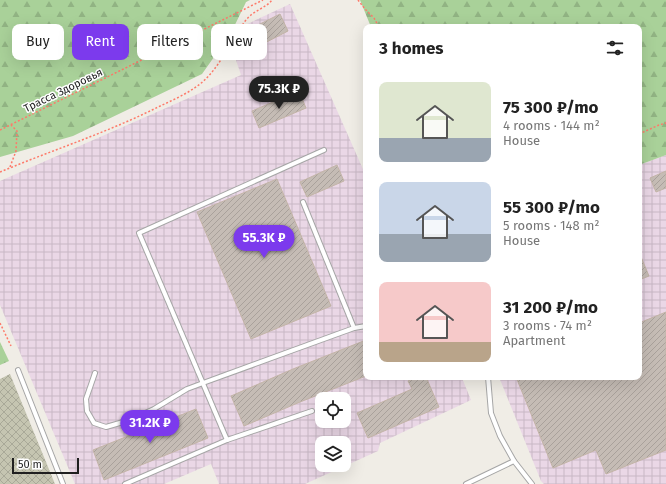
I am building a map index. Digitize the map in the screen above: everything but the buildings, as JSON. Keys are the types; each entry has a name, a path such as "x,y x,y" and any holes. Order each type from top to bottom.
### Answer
{"lane":[{"path":"227,440 139,233 324,150"},
{"path":"303,202 354,328"},
{"path":"95,373 86,399 87,411 94,423 106,427 130,420 154,409 188,389 203,383 354,328 363,326"},
{"path":"18,370 63,484"},
{"path":"488,380 491,413 500,436 514,461 532,484"},
{"path":"125,484 227,440 312,411"},
{"path":"466,484 514,461"}],"path":[{"name":"Трасса Здоровья","path":"0,130 263,0"},
{"path":"0,172 128,122 184,94 200,84 212,71 247,18 258,9 270,3 272,0"},
{"path":"358,0 377,24"},
{"path":"642,133 666,123"},
{"path":"10,167 16,151 17,131 11,125"},
{"path":"0,323 11,346"}],"shaded area":[{"path":"290,4 363,169 363,380 463,380 471,400 380,443 378,451 351,463 351,436 315,436 315,472 332,472 305,484 219,484 211,464 164,484 75,484 0,305 0,181 241,75 236,60 267,60 267,24 247,24"},
{"path":"666,155 666,484 544,484 541,481 500,380 642,380 642,164"},
{"path":"10,374 55,484 0,484 0,379"}],"green space":[{"path":"0,0 250,0 246,2 235,24 211,24 212,60 202,74 73,136 0,157"},
{"path":"360,0 666,0 666,155 642,164 642,24 370,24"},
{"path":"0,342 9,361 0,365"}]}
